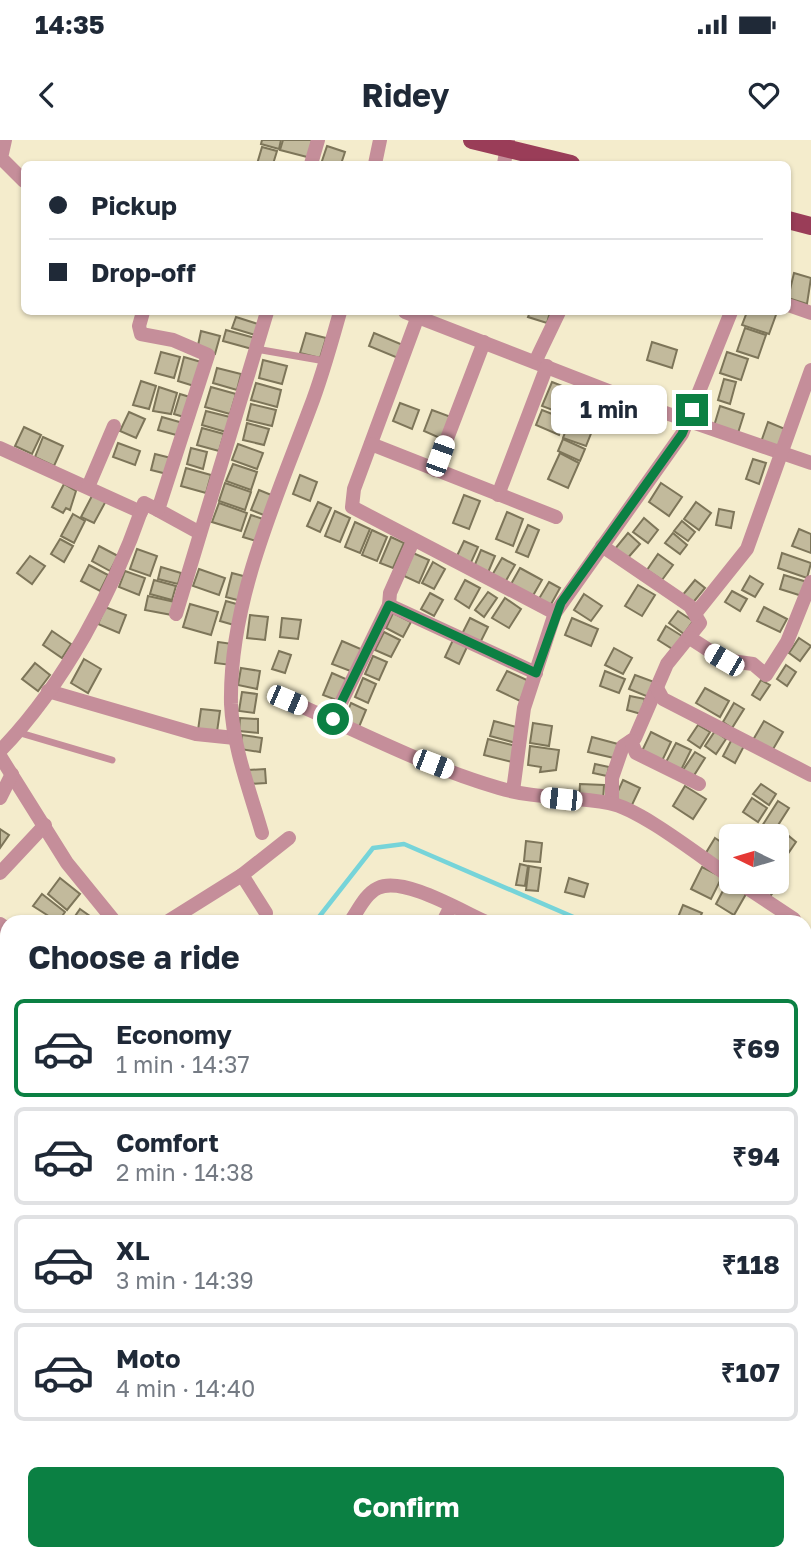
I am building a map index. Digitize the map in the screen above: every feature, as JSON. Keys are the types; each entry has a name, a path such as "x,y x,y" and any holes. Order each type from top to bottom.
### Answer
{"main road":[{"path":"472,140 506,151 556,161"},
{"path":"791,221 811,226"}],"street":[{"path":"5,140 1,158 21,178"},
{"path":"312,161 318,140"},
{"path":"376,161 380,140"},
{"path":"791,306 811,313"},
{"path":"142,315 139,326 141,334 173,340 208,355 158,510"},
{"path":"176,614 266,315"},
{"path":"262,833 235,738 232,680 241,617 274,499 339,315"},
{"path":"412,315 354,489 352,507 555,613"},
{"path":"498,495 558,315"},
{"path":"513,791 524,708 555,613 674,444 687,420 730,315"},
{"path":"435,317 484,342 687,420 811,463"},
{"path":"435,470 484,342"},
{"path":"695,614 747,549 811,370"},
{"path":"88,487 114,426"},
{"path":"370,444 556,517"},
{"path":"0,448 141,512"},
{"path":"109,915 67,863 0,753 48,691 86,629 144,503 200,533"},
{"path":"333,719 389,605 390,593 413,541"},
{"path":"602,547 690,607 700,623 667,664 631,741 623,746 610,791 612,803"},
{"path":"690,638 724,660 753,664 766,675 787,642 811,582"},
{"path":"389,605 536,673"},
{"path":"657,688 663,699 811,775"},
{"path":"48,691 195,734 235,738"},
{"path":"287,700 416,757 513,791 529,796 612,803 635,814 719,869"},
{"path":"631,741 636,753 699,784"},
{"path":"0,798 12,774"},
{"path":"0,873 45,825"},
{"path":"178,915 242,874 289,838"},
{"path":"242,874 266,913"},
{"path":"355,915 367,897 376,889 387,885 401,886 471,915"},
{"path":"756,894 788,915"},
{"path":"446,915 451,906"}],"lane":[{"path":"255,349 325,361"},
{"path":"17,732 112,760"}],"building":[{"path":"262,140 281,140 279,149 261,144"},
{"path":"283,140 315,140 311,158 280,150"},
{"path":"327,146 345,152 342,161 322,161"},
{"path":"262,147 277,151 274,161 258,161"},
{"path":"794,273 811,278 807,304 791,299"},
{"path":"529,315 549,315 547,323 528,317"},
{"path":"746,315 776,315 769,334 742,325"},
{"path":"236,317 258,324 255,335 232,328"},
{"path":"745,328 766,335 758,358 737,351"},
{"path":"226,330 255,338 252,349 223,341"},
{"path":"201,331 220,336 215,354 197,350"},
{"path":"306,333 326,338 320,358 300,353"},
{"path":"374,333 403,345 398,358 369,346"},
{"path":"652,342 677,350 672,368 647,360"},
{"path":"161,352 180,357 174,378 155,373"},
{"path":"727,352 748,359 741,380 720,373"},
{"path":"184,357 201,362 194,386 178,381"},
{"path":"263,360 287,366 282,384 259,378"},
{"path":"217,368 241,374 237,390 213,383"},
{"path":"724,379 736,382 730,404 718,400"},
{"path":"141,381 156,386 149,409 133,405"},
{"path":"552,382 575,391 566,415 542,406"},
{"path":"256,383 281,390 277,407 251,400"},
{"path":"159,387 177,393 171,414 153,411"},
{"path":"211,387 236,394 230,414 205,407"},
{"path":"180,394 193,398 187,418 174,414"},
{"path":"400,403 419,410 412,429 393,421"},
{"path":"251,404 276,410 272,426 247,420"},
{"path":"720,406 744,414 738,433 714,426"},
{"path":"432,410 451,417 442,439 424,431"},
{"path":"542,410 565,419 559,435 536,425"},
{"path":"206,411 230,417 226,432 202,425"},
{"path":"129,412 145,419 136,438 120,431"},
{"path":"162,417 183,423 180,436 158,430"},
{"path":"569,422 592,431 586,446 563,438"},
{"path":"768,422 785,429 776,451 760,445"},
{"path":"247,423 269,429 264,445 243,440"},
{"path":"24,427 41,435 32,454 15,446"},
{"path":"202,428 224,434 219,451 197,445"},
{"path":"43,437 63,446 54,466 35,457"},
{"path":"563,439 585,449 580,461 558,451"},
{"path":"118,443 140,451 135,465 113,457"},
{"path":"238,444 263,453 257,469 232,460"},
{"path":"191,448 207,452 203,469 187,464"},
{"path":"560,453 579,463 568,488 548,479"},
{"path":"155,454 171,458 167,474 151,470"},
{"path":"753,459 766,463 759,484 746,479"},
{"path":"233,464 257,472 251,490 226,481"},
{"path":"186,468 211,475 206,493 181,486"},
{"path":"300,475 317,482 310,501 293,494"},
{"path":"225,483 251,492 245,510 219,501"},
{"path":"661,483 682,497 669,516 649,502"},
{"path":"64,484 76,491 70,510 66,508 63,513 52,507"},
{"path":"259,490 274,496 266,516 251,510"},
{"path":"94,492 107,499 94,523 81,517"},
{"path":"464,495 480,501 469,529 453,523"},
{"path":"318,502 331,508 320,532 307,526"},
{"path":"696,502 711,513 699,530 684,519"},
{"path":"219,503 247,513 241,531 212,522"},
{"path":"719,509 734,512 731,528 716,525"},
{"path":"335,511 350,518 340,542 325,536"},
{"path":"507,512 523,519 513,546 496,539"},
{"path":"73,514 85,521 74,543 61,536"},
{"path":"251,515 266,520 259,542 243,537"},
{"path":"644,518 658,530 648,543 633,532"},
{"path":"682,521 695,532 688,541 674,531"},
{"path":"355,522 370,529 360,553 345,547"},
{"path":"528,525 539,530 528,557 516,552"},
{"path":"799,529 811,534 811,553 792,546"},
{"path":"372,530 387,537 377,561 362,555"},
{"path":"628,533 640,544 626,560 614,550"},
{"path":"673,533 687,545 680,554 665,543"},
{"path":"391,537 404,543 393,568 380,563"},
{"path":"60,539 73,546 64,562 51,554"},
{"path":"464,541 478,547 469,567 455,560"},
{"path":"99,546 118,556 110,571 92,561"},
{"path":"137,549 157,556 150,576 130,569"},
{"path":"481,550 495,556 487,575 473,569"},
{"path":"413,553 429,560 419,583 404,576"},
{"path":"782,553 811,563 807,578 778,568"},
{"path":"658,554 673,565 662,580 647,570"},
{"path":"30,556 45,566 32,584 17,573"},
{"path":"502,558 515,565 504,584 491,577"},
{"path":"433,562 445,569 434,589 422,583"},
{"path":"89,565 108,575 100,591 81,581"},
{"path":"161,567 181,573 178,584 158,579"},
{"path":"520,568 542,580 531,599 510,586"},
{"path":"199,569 225,578 219,595 193,586"},
{"path":"125,571 145,578 139,595 119,587"},
{"path":"232,573 247,577 241,601 226,597"},
{"path":"784,575 807,582 802,596 780,589"},
{"path":"750,576 763,584 755,597 742,590"},
{"path":"154,580 176,586 172,600 150,594"},
{"path":"465,580 480,588 469,608 455,599"},
{"path":"695,580 705,588 691,605 681,597"},
{"path":"549,582 560,588 549,608 537,602"},
{"path":"638,585 655,595 642,616 625,606"},
{"path":"732,591 747,599 740,611 725,602"},
{"path":"488,592 497,598 484,617 475,610"},
{"path":"430,593 443,600 434,616 421,609"},
{"path":"584,594 602,606 591,621 574,610"},
{"path":"148,596 175,602 172,615 145,610"},
{"path":"505,598 521,609 509,628 492,618"},
{"path":"226,601 240,605 234,625 220,621"},
{"path":"190,604 218,612 211,635 183,627"},
{"path":"105,607 126,615 119,633 98,624"},
{"path":"764,607 787,619 780,632 757,621"},
{"path":"678,611 693,621 684,634 669,623"},
{"path":"393,613 411,622 403,637 386,628"},
{"path":"250,615 268,617 265,640 247,638"},
{"path":"282,618 301,620 298,639 280,637"},
{"path":"470,618 488,627 480,643 462,634"},
{"path":"572,618 598,629 591,646 565,635"},
{"path":"666,626 682,636 674,650 658,640"},
{"path":"52,631 71,644 62,658 43,645"},
{"path":"384,632 400,640 391,657 375,650"},
{"path":"799,638 811,646 800,661 789,653"},
{"path":"453,640 467,647 459,664 445,657"},
{"path":"342,641 363,650 353,672 332,664"},
{"path":"218,642 233,644 231,665 215,663"},
{"path":"614,648 632,658 623,674 605,665"},
{"path":"279,651 291,655 285,673 272,669"},
{"path":"373,656 387,662 379,680 365,674"},
{"path":"84,659 101,669 88,693 71,683"},
{"path":"35,663 50,675 38,691 22,679"},
{"path":"786,665 796,672 787,686 777,679"},
{"path":"241,668 260,671 257,689 238,685"},
{"path":"507,671 529,681 520,701 497,690"},
{"path":"605,671 625,679 619,693 600,686"},
{"path":"332,673 348,680 339,701 323,695"},
{"path":"635,675 657,683 651,698 629,689"},
{"path":"363,678 376,684 368,703 355,697"},
{"path":"761,680 770,685 760,700 752,695"},
{"path":"705,688 729,701 720,717 696,703"},
{"path":"242,692 257,694 254,713 239,711"},
{"path":"630,696 645,699 641,714 627,710"},
{"path":"351,703 366,710 359,727 344,721"},
{"path":"734,703 744,709 732,728 723,722"},
{"path":"201,709 220,711 217,732 198,730"},
{"path":"240,718 258,719 258,733 239,731"},
{"path":"494,721 520,728 516,743 490,736"},
{"path":"764,721 783,732 772,751 753,740"},
{"path":"533,723 552,726 549,746 530,743"},
{"path":"698,725 710,732 700,748 688,740"},
{"path":"715,731 726,739 716,754 705,746"},
{"path":"651,732 671,742 662,761 642,751"},
{"path":"242,735 262,738 260,752 240,749"},
{"path":"592,737 618,744 614,758 588,752"},
{"path":"488,739 516,746 512,762 484,755"},
{"path":"732,739 744,746 735,763 723,756"},
{"path":"676,743 691,750 680,772 665,764"},
{"path":"530,746 559,750 556,770 540,772 541,767 528,765"},
{"path":"695,752 705,758 693,777 683,770"},
{"path":"595,764 609,767 607,776 593,773"},
{"path":"265,769 266,783 248,784 248,770"},
{"path":"623,780 640,788 631,807 614,800"},
{"path":"580,784 604,785 603,801 579,799"},
{"path":"761,784 776,794 769,805 753,794"},
{"path":"685,786 706,799 693,819 673,806"},
{"path":"752,798 767,808 758,822 743,812"},
{"path":"778,801 789,808 779,824 763,824"},
{"path":"0,829 9,835 0,848"},
{"path":"789,836 796,842 789,852"},
{"path":"715,838 719,841 718,865 704,856"},
{"path":"526,841 542,843 540,862 524,861"},
{"path":"520,864 528,866 525,886 516,885"},
{"path":"529,866 541,868 538,891 526,890"},
{"path":"702,867 719,876 719,883 711,899 691,889"},
{"path":"60,878 80,894 67,910 48,894"},
{"path":"569,878 588,884 584,897 565,892"},
{"path":"42,894 65,912 63,915 47,915 33,906"},
{"path":"721,894 746,894 734,915 716,904"},
{"path":"683,905 702,913 701,915 679,915"},
{"path":"80,909 88,915 76,915"}],"waterway":[{"path":"320,915 373,848 404,844 569,915"}],"route":[{"path":"333,719 389,605 536,673 555,613 682,434 692,410"}]}
